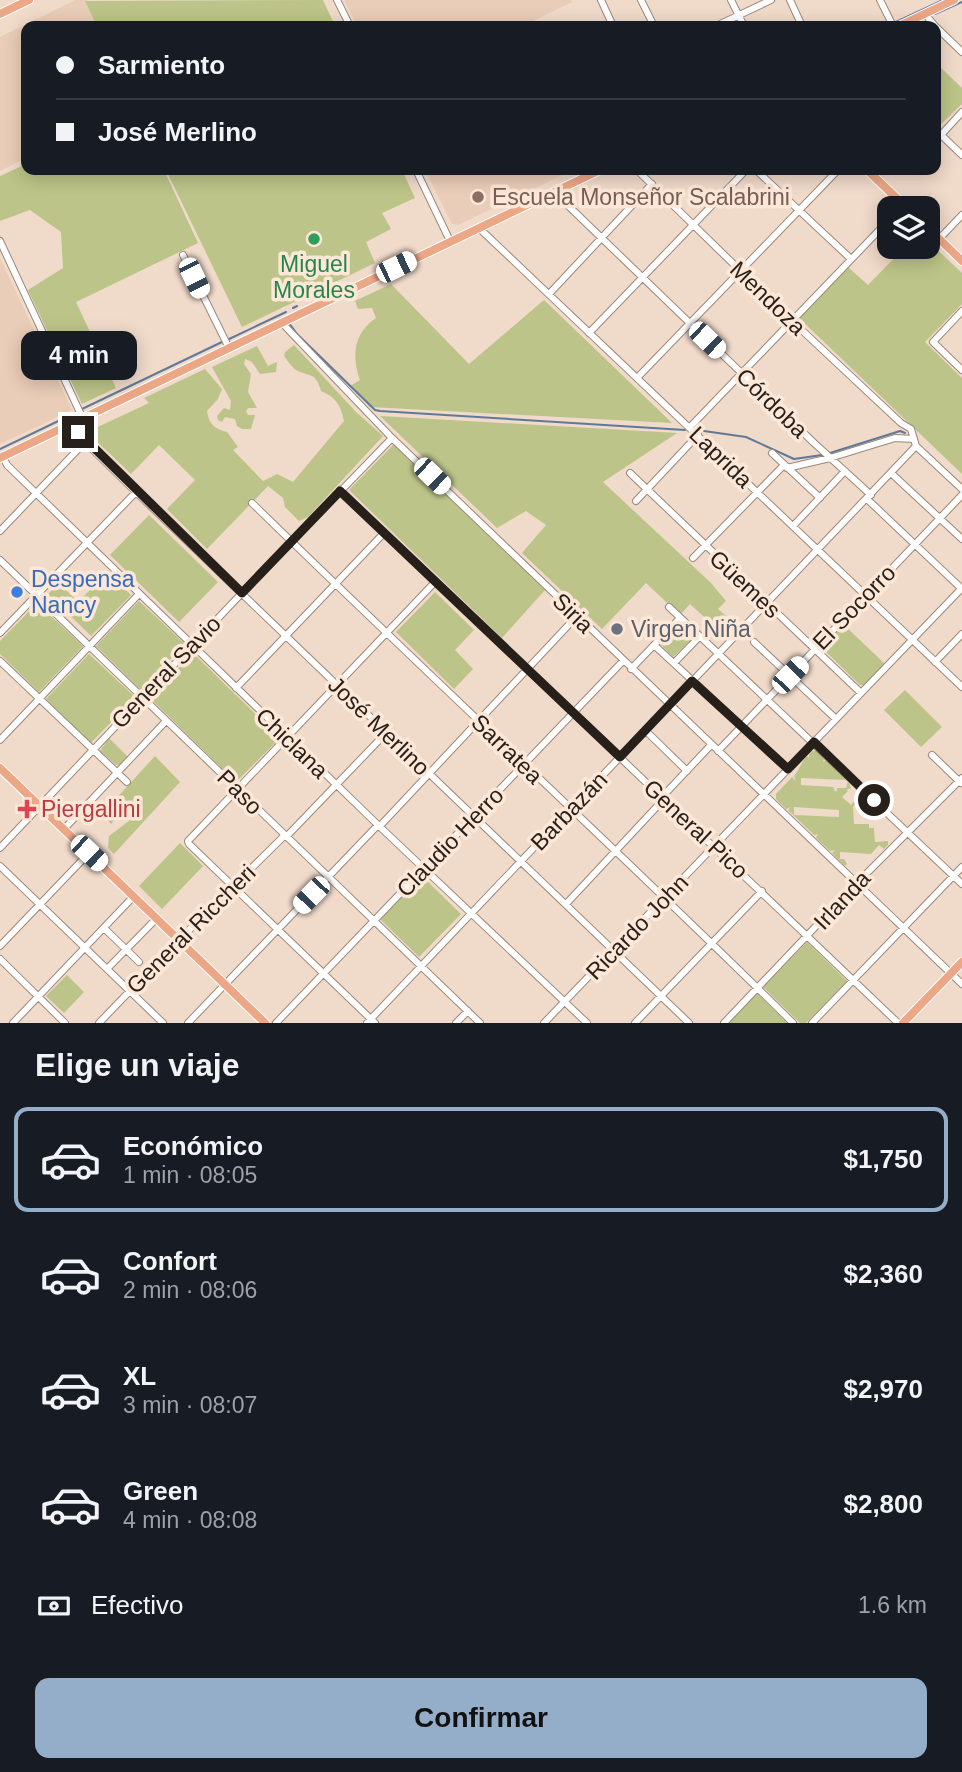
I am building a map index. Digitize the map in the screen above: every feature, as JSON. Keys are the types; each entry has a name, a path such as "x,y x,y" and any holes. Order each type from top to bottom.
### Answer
{"main road":[{"path":"0,14 29,0"},
{"path":"910,21 954,0"},
{"path":"1,458 590,175"},
{"path":"872,175 892,196"},
{"path":"940,240 962,261"},
{"path":"0,768 265,1023"},
{"path":"901,1023 962,962"}],"street":[{"path":"337,0 347,21"},
{"path":"601,0 611,21"},
{"path":"641,0 652,21"},
{"path":"731,0 742,21"},
{"path":"728,21 771,0"},
{"path":"790,0 800,21"},
{"path":"880,0 890,21"},
{"path":"925,14 931,21"},
{"path":"941,32 962,52"},
{"path":"941,130 962,112"},
{"path":"941,134 962,155"},
{"path":"418,175 450,242"},
{"name":"Mendoza","path":"642,175 792,321 901,423 911,429 915,442"},
{"path":"589,332 741,175"},
{"path":"761,175 851,259"},
{"path":"637,378 833,175"},
{"path":"549,294 652,184"},
{"name":"Córdoba","path":"554,192 845,471 915,544 962,588"},
{"path":"940,238 962,215"},
{"name":"Laprida","path":"479,228 962,687"},
{"path":"690,427 877,232"},
{"path":"0,241 83,419"},
{"path":"183,255 229,348"},
{"path":"962,311 933,342 962,370"},
{"name":"Siria","path":"281,322 392,438 962,984"},
{"name":"José Merlino","path":"73,424 85,442 136,492 689,1023"},
{"path":"636,501 698,435"},
{"name":"General Savio","path":"0,848 392,438"},
{"path":"693,558 785,466 830,458 895,438 915,442 962,489"},
{"path":"0,531 85,442"},
{"name":"Barbazán","path":"371,1022 471,913 869,497 915,442"},
{"path":"772,453 820,498"},
{"name":"Chiclana","path":"1,458 138,595 587,1023"},
{"path":"793,526 845,471"},
{"name":"Güemes","path":"630,473 861,693"},
{"path":"891,473 962,540"},
{"name":"General Pico","path":"340,491 901,1023"},
{"path":"0,633 136,492"},
{"name":"El Socorro","path":"718,751 962,495"},
{"name":"Sarratea","path":"252,503 523,765 665,897 793,1023"},
{"path":"236,688 384,533"},
{"name":"Paso","path":"0,560 480,1023"},
{"path":"371,1022 188,841 435,582"},
{"name":"Ricardo John","path":"544,1023 962,588"},
{"path":"0,740 138,595"},
{"path":"669,607 962,884"},
{"path":"188,1023 429,774 577,616"},
{"path":"631,669 680,618"},
{"path":"935,662 962,634"},
{"path":"674,663 700,636"},
{"path":"754,642 836,719"},
{"path":"654,645 788,769"},
{"path":"0,661 127,782"},
{"name":"Claudio Herro","path":"276,1023 623,661"},
{"path":"64,829 166,721"},
{"path":"646,731 687,771"},
{"name":"General Riccheri","path":"99,1023 386,733"},
{"path":"566,904 711,745"},
{"path":"932,755 961,781"},
{"name":"Irlanda","path":"724,1023 857,883 961,781"},
{"path":"0,946 89,853"},
{"path":"0,866 163,1023"},
{"path":"811,1023 962,867"},
{"path":"635,1023 762,891"},
{"path":"15,1022 134,896"},
{"path":"107,969 157,918"},
{"path":"104,928 139,962"},
{"path":"0,959 65,1023"},
{"path":"456,1023 468,1011"}],"shaded area":[{"path":"75,0 87,0 97,21 32,21"},
{"path":"344,0 572,2 533,21 354,21"},
{"path":"21,27 21,160 0,171 0,37"},
{"name":"Escuela Monseñor Scalabrini","path":"428,175 563,175 458,225 452,224"},
{"path":"0,258 72,410 0,444"}],"green space":[{"path":"323,0 333,21 95,21 85,1"},
{"path":"941,68 962,88 962,104 941,124"},
{"path":"21,166 21,175 166,175 198,243 76,302 116,388 82,404 28,290 63,268 61,232 30,210 0,221 0,176"},
{"path":"168,175 404,175 415,198 382,213 391,229 366,242 375,263 242,327"},
{"path":"940,252 962,273 962,304 925,342 962,378 962,474 799,318 848,267 868,285 893,259 940,259"},
{"path":"391,284 469,364 544,300 672,423 370,407 350,386 360,380 356,345 363,330 376,318 372,308 358,309 355,301"},
{"path":"294,345 356,412 383,436 308,517 299,521 285,507 283,498 268,486 207,549 167,509 195,480 159,445 131,474 87,432 149,403 144,398 205,369 222,389 218,399 207,411 211,423 227,432 238,447 233,450 263,481 277,474 293,482 344,421 337,403 321,391 315,378 296,370 284,356"},
{"path":"257,346 268,366 277,362 276,372 260,374 252,362 245,359 244,364 251,374 248,392 257,408 248,408 246,411 248,415 255,415 251,429 242,429 237,426 235,419 225,417 222,422 218,420 217,416 224,408 230,410 231,401 212,367"},
{"path":"380,416 677,433 603,482 711,583 726,601 718,609 726,616 714,626 690,604 680,615 646,583 602,629 522,553 546,525 526,511 497,528"},
{"path":"394,444 545,590 502,638 349,490"},
{"path":"149,515 218,582 179,622 110,555"},
{"path":"108,572 131,595 91,636 48,594 59,583 78,602"},
{"path":"435,592 474,630 455,650 473,669 454,689 396,632"},
{"path":"139,601 185,644 141,690 96,646"},
{"path":"37,603 83,646 39,692 0,654 0,641"},
{"path":"679,623 688,628 694,637 673,657 660,644"},
{"path":"843,624 885,664 866,685 860,685 823,649 823,645"},
{"path":"193,653 280,738 236,782 150,698"},
{"path":"89,654 135,697 91,743 46,699"},
{"path":"905,690 942,727 921,747 884,710"},
{"path":"109,738 128,757 120,765 116,765 100,751"},
{"path":"817,751 824,758 823,762 826,760 846,780 801,778 801,785 834,787 836,790 833,791 837,791 837,788 846,788 848,781 851,788 846,790 848,791 842,797 851,805 862,795 853,807 854,824 869,824 869,828 874,828 875,842 888,841 884,849 879,845 871,854 840,852 840,859 844,859 847,864 845,866 832,853 835,850 830,851 816,838 818,834 814,835 788,810 791,807 786,809 776,799 776,794 792,777 796,781 794,776 807,756 809,758 809,754","holes":["794,807 839,810 839,817 794,815"]},
{"path":"155,756 180,782 114,854 108,848 109,836 134,817 125,807 111,824 102,814"},
{"path":"180,843 203,866 162,909 139,886"},
{"path":"422,876 461,914 419,957 380,919"},
{"path":"807,942 847,981 806,1023 800,1023 763,987"},
{"path":"67,975 84,992 64,1013 46,996"},
{"path":"757,993 787,1023 728,1023"}],"waterway":[{"path":"898,21 943,0"},
{"path":"935,14 962,2"},
{"path":"293,308 297,306"},
{"path":"227,340 286,312"},
{"path":"289,323 375,410 685,430"},
{"path":"82,409 222,342"},
{"path":"0,449 77,412"},
{"path":"704,431 746,437 794,459 822,455"},
{"path":"830,453 900,431 905,433"}],"place":[{"name":"Escuela Monseñor Scalabrini","path":"478,197"},
{"name":"Miguel Morales","path":"314,239"},
{"name":"Despensa Nancy","path":"17,592"},
{"name":"Virgen Niña","path":"617,629"},
{"name":"Piergallini","path":"27,809"}],"route":[{"path":"78,432 85,442 242,593 340,491 620,757 692,681 788,769 814,742 874,800"}]}
